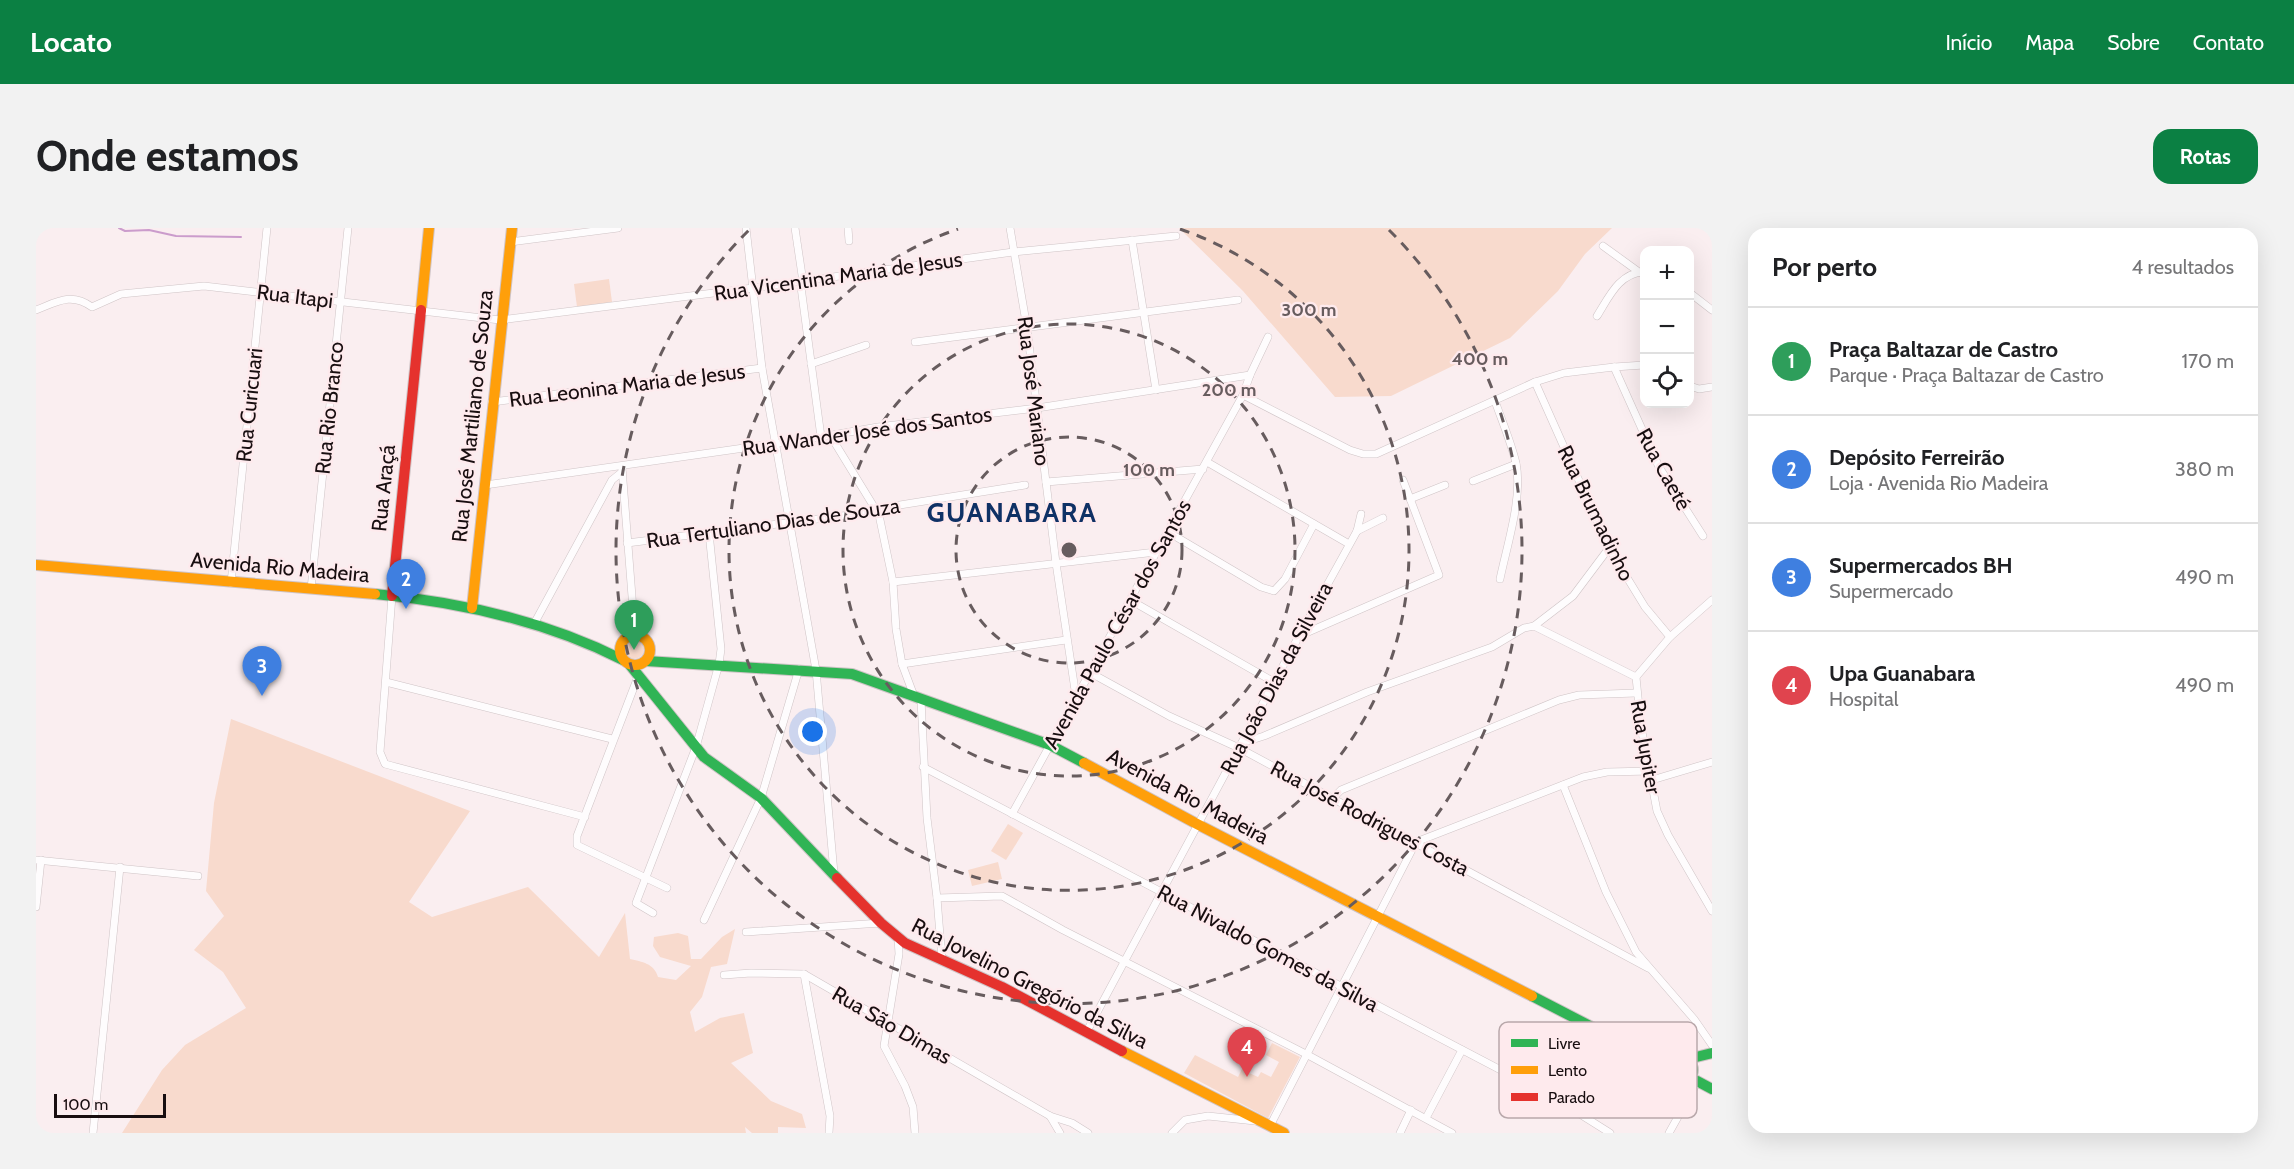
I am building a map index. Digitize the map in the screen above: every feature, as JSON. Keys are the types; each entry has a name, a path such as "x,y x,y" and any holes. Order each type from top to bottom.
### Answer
{"main road":[{"name":"Rua Araçá","path":"392,597 429,228"},
{"name":"Rua José Martiliano de Souza","path":"471,608 500,320 512,228"},
{"name":"Avenida Rio Madeira","path":"36,565 311,588 471,608 534,624 586,642 627,662"},
{"path":"630,635 635,635 645,639 650,645 650,654 642,666 627,662 619,652 623,640 630,635"},
{"name":"Avenida Rio Madeira","path":"586,642 610,643 623,640"},
{"name":"Avenida Rio Madeira","path":"650,645 660,655 678,661"},
{"name":"Avenida Rio Madeira","path":"642,666 678,661 852,674 1050,745 1197,824 1583,1022"},
{"name":"Rua Jovelino Gregório da Silva","path":"642,666 704,758 721,771 739,780 761,798 898,938 1002,987 1086,1033 1284,1133"},
{"path":"1697,1070 1711,1050"},
{"path":"1697,1079 1712,1089"}],"street":[{"name":"Rua Curicuari","path":"231,583 267,228"},
{"name":"Rua Rio Branco","path":"311,588 348,228"},
{"path":"510,242 618,228"},
{"path":"746,228 762,368 816,670 834,873"},
{"path":"795,228 821,437"},
{"path":"848,228 849,242"},
{"name":"Rua José Mariano","path":"1010,228 1027,328 1066,640 1076,697"},
{"name":"Rua Vicentina Maria de Jesus","path":"500,320 803,282 1014,252 1176,236"},
{"path":"1132,240 1156,390"},
{"path":"1603,246 1640,271"},
{"path":"1597,316 1624,278 1640,273"},
{"name":"Rua Itapi","path":"36,310 65,299 80,299 92,307 121,294 204,286 500,320"},
{"path":"1694,297 1712,310"},
{"path":"915,342 1238,300"},
{"name":"Avenida Paulo César dos Santos","path":"1012,814 1243,395 1268,337"},
{"path":"811,364 867,345"},
{"path":"1243,395 1350,450 1363,454 1382,453 1535,382 1564,373 1640,366"},
{"name":"Rua Caeté","path":"1614,367 1659,467 1703,536"},
{"name":"Rua Leonina Maria de Jesus","path":"492,402 762,368"},
{"name":"Rua Wander José dos Santos","path":"485,485 622,469 878,427 1037,408 1250,375"},
{"name":"Rua Brumadinho","path":"1535,382 1609,548 1645,607 1670,637"},
{"path":"1694,387 1712,387"},
{"path":"1495,401 1516,464 1517,488 1500,579"},
{"path":"830,435 879,515 893,582 896,629 902,664 918,698 927,818 942,960"},
{"path":"1473,481 1516,464"},
{"path":"1046,482 1205,465 1349,544"},
{"path":"622,469 635,635"},
{"path":"534,624 612,480 622,469"},
{"path":"1299,636 1439,575 1403,480"},
{"name":"Rua Tertuliano Dias de Souza","path":"627,543 865,513 875,509 1025,485"},
{"path":"1410,499 1445,485"},
{"name":"Rua João Dias da Silveira","path":"1086,1033 1357,531 1361,514"},
{"path":"1357,531 1383,518"},
{"path":"1168,532 1261,587 1274,591 1285,579 1314,524"},
{"path":"653,913 636,903 696,747 720,664 721,649 709,533"},
{"path":"1241,746 1367,692 1492,647 1524,628 1534,626 1573,596 1609,548"},
{"path":"893,582 1156,552"},
{"name":"Rua Araçá","path":"392,597 380,752 385,764 585,817"},
{"path":"1130,600 1275,682"},
{"name":"Rua Jupiter","path":"1712,600 1670,637 1636,677 1641,727 1657,811 1673,845 1712,911"},
{"path":"1534,626 1636,677"},
{"path":"902,664 1066,640"},
{"path":"642,666 612,739 577,836 577,845 667,888"},
{"path":"704,920 761,798 799,669"},
{"name":"Rua José Rodrigues Costa","path":"1089,672 1169,717 1241,746 1648,968"},
{"path":"386,682 612,739"},
{"path":"1333,798 1341,790 1559,700 1579,695 1636,693"},
{"path":"1652,780 1712,762"},
{"name":"Rua Nivaldo Gomes da Silva","path":"923,767 1499,1069"},
{"path":"1174,1133 1185,1120 1208,1116 1265,1124 1342,987 1416,842 1583,777 1607,772 1651,771"},
{"path":"1563,785 1606,892 1636,952 1696,1022"},
{"path":"36,907 38,860 198,876"},
{"path":"93,1133 120,867"},
{"path":"937,898 1002,896 1306,1054 1452,1133"},
{"path":"746,932 881,923"},
{"path":"898,938 898,954 884,1046 913,1107 915,1133"},
{"path":"804,974 830,1116 829,1133"},
{"name":"Rua São Dimas","path":"724,975 804,974 1050,1116 1088,1133"},
{"path":"1697,1024 1711,1050"},
{"path":"1426,1118 1462,1050"},
{"path":"1400,1133 1412,1110"},
{"name":"Rua São Dimas","path":"1050,1116 1060,1133"},
{"name":"Rua Nivaldo Gomes da Silva","path":"1586,1118 1610,1133"},
{"path":"1669,1133 1675,1118"}],"shaded area":[{"path":"1179,228 1612,228 1585,254 1558,291 1510,338 1391,396 1335,397 1243,291"},
{"path":"609,279 612,302 577,307 574,284"},
{"path":"634,639 641,642 644,649 641,656 634,659 627,656 624,649 627,642"},
{"path":"231,719 470,811 409,902 432,917 528,887 599,957 625,913 630,959 651,966 658,977 676,980 691,966 660,957 653,946 654,937 678,933 688,936 691,959 701,959 722,937 735,929 727,964 711,967 702,997 690,1012 695,1032 720,1018 744,1013 753,1053 731,1063 771,1101 802,1114 806,1128 778,1127 778,1133 752,1133 745,1127 746,1133 122,1133 162,1070 185,1045 246,1008 223,972 194,950 224,916 206,891 214,803"},
{"path":"1008,824 1023,833 1006,860 991,851"},
{"path":"998,862 1002,879 972,886 968,870"},
{"path":"1272,1043 1300,1057 1268,1118 1184,1073 1195,1055 1238,1077 1245,1063 1247,1072 1258,1077 1261,1072 1271,1077 1279,1062 1266,1055"}],"waterway":[{"path":"119,228 125,231 149,230 176,236 241,237"}],"traffic: fast":[{"path":"375,594 439,602 502,615 564,634 623,660"},
{"path":"646,661 852,674 1050,745 1084,763"},
{"path":"630,665 704,757 761,798 837,878"},
{"path":"1532,996 1582,1022"},
{"path":"1697,1057 1712,1053"},
{"path":"1697,1081 1712,1089"}],"traffic: slow":[{"path":"421,310 429,228"},
{"path":"472,608 512,228"},
{"path":"36,565 375,594"},
{"path":"635,635 646,639 650,650 646,661 635,665 624,661 620,650 624,639 635,635"},
{"path":"1084,763 1197,824 1532,996"},
{"path":"1122,1051 1284,1133"}],"traffic: jam":[{"path":"392,596 421,310"},
{"path":"837,878 881,923 905,943 1002,987 1122,1051"}],"place":[{"name":"Depósito Ferreirão","path":"406,609"},
{"name":"Praça Baltazar de Castro","path":"634,650"},
{"name":"Supermercados BH","path":"262,696"},
{"name":"Upa Guanabara","path":"1247,1077"}],"district":[{"name":"GUANABARA","path":"1012,512"}]}
